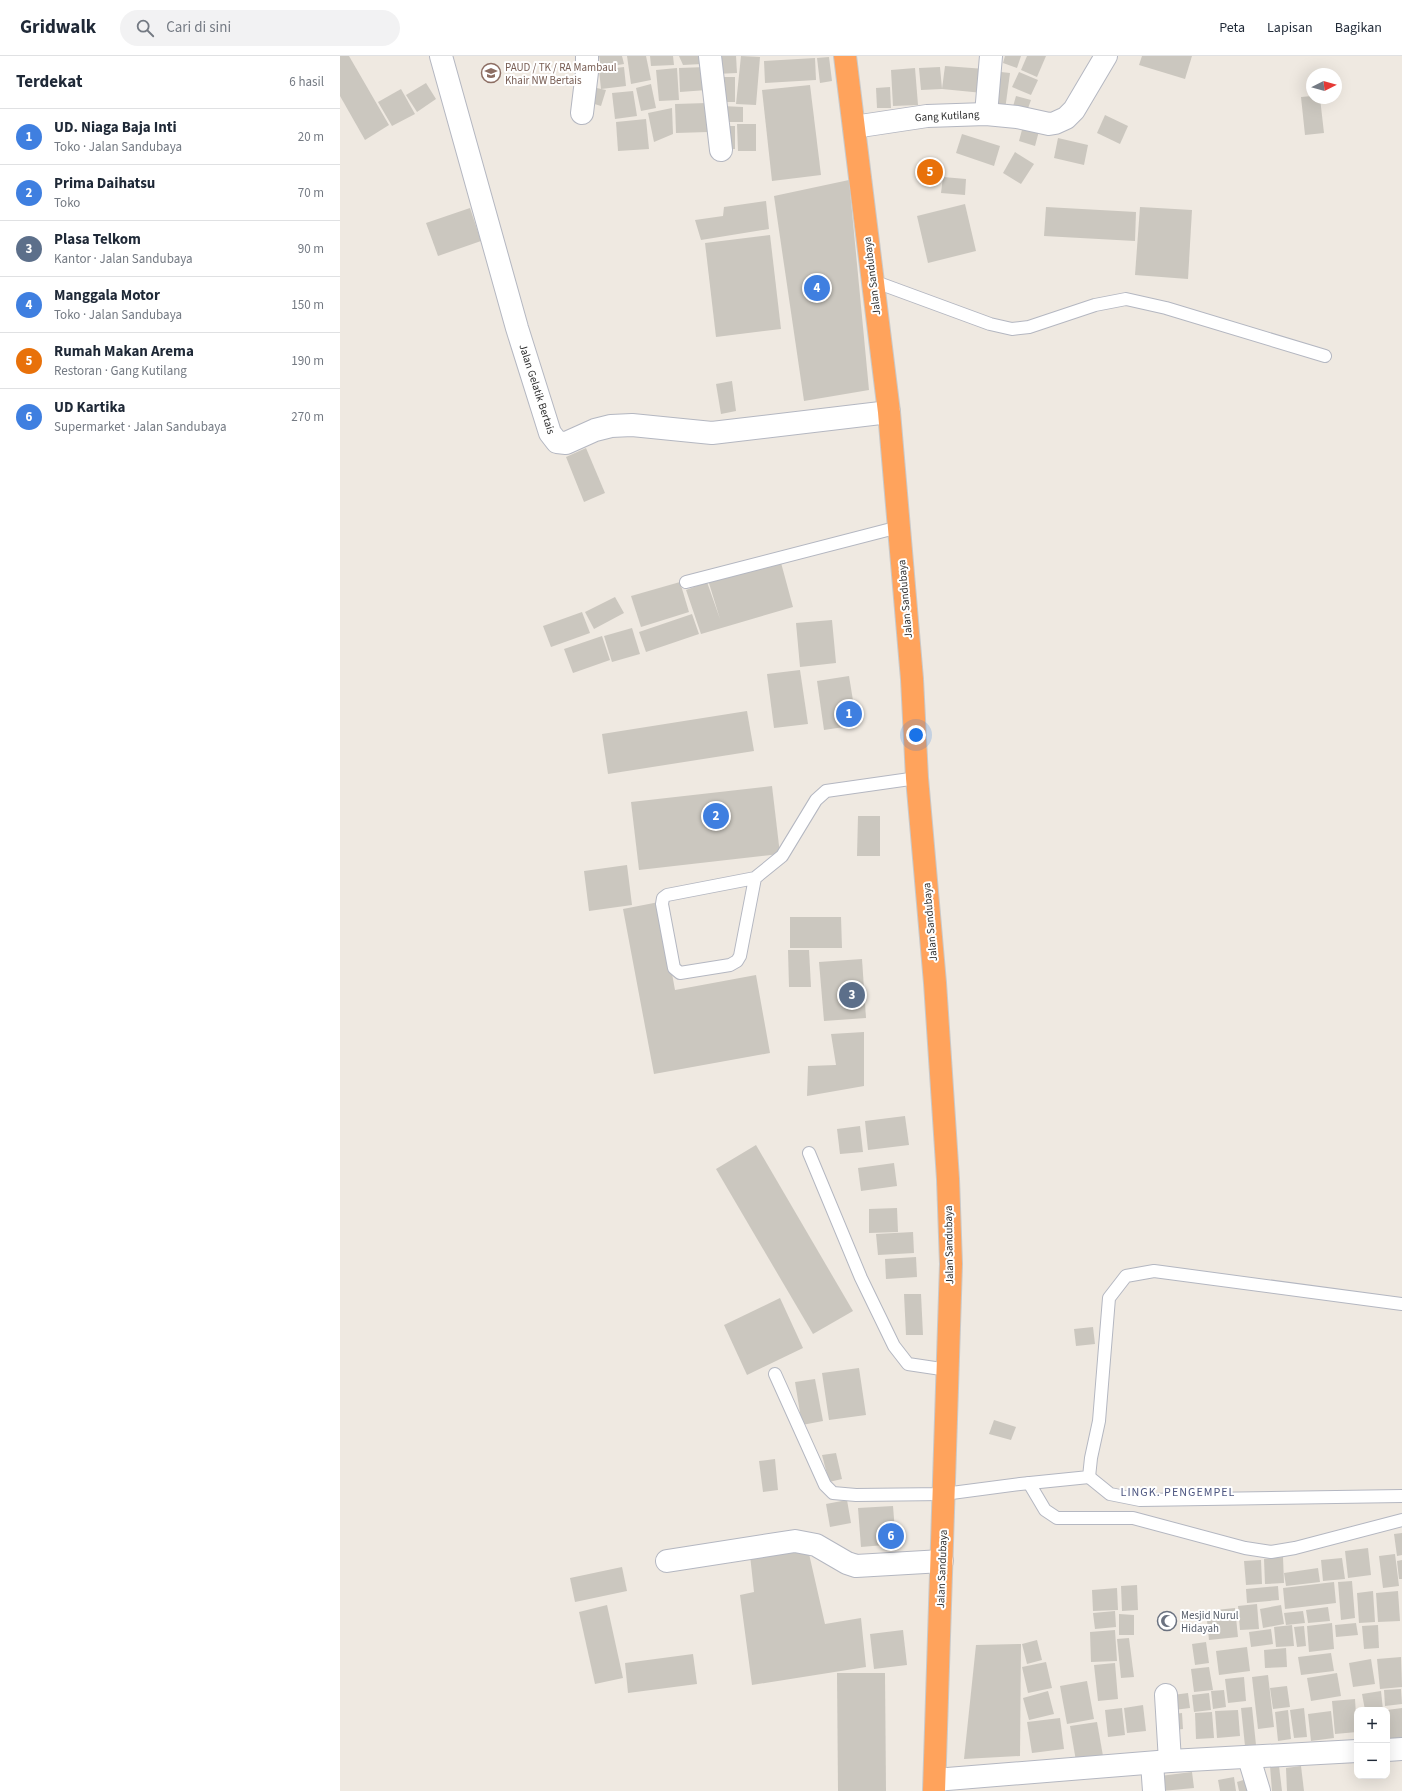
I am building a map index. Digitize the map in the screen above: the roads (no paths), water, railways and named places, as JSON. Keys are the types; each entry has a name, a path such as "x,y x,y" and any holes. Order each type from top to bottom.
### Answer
{"highway":[{"name":"Jalan Sandubaya","path":"845,56 889,412 912,679 917,778 935,983 948,1179 951,1264 934,1786"}],"street":[{"name":"Jalan Gelatik Bertais","path":"441,56 517,328 553,439 566,443 595,430 611,426 632,424 712,433 889,412"},
{"path":"582,113 587,72 586,56"},
{"path":"710,56 720,150"},
{"path":"986,114 991,56"},
{"name":"Gang Kutilang","path":"854,127 927,116 986,114 1055,123 1070,115 1093,80 1106,56"},
{"path":"667,1561 794,1541 816,1545 847,1563 856,1566 942,1561"},
{"path":"1154,1791 1161,1762 1166,1695"},
{"path":"1390,1750 1402,1749"},
{"path":"934,1786 1085,1767 1354,1751"},
{"path":"1249,1758 1259,1791"}],"lane":[{"path":"873,281 990,324 1012,329 1029,327 1095,305 1126,299 1166,308 1325,356"},
{"path":"686,582 899,527"},
{"path":"755,878 740,956 737,961 723,967 680,973 676,971 674,968 662,904 663,898 667,894 755,878 782,856 816,800 826,791 917,778"},
{"path":"809,1153 861,1278 894,1346 908,1364 948,1370"},
{"path":"1089,1477 1091,1458 1099,1421 1109,1298 1126,1276 1154,1271 1402,1304"},
{"path":"775,1374 825,1484 833,1493 856,1496 944,1494 1025,1483 1089,1477 1110,1494 1140,1500 1402,1496"},
{"path":"1025,1483 1045,1510 1057,1518 1133,1518 1245,1548 1271,1552 1295,1548 1402,1520"}],"place":[{"name":"PAUD / TK / RA Mambaul Khair NW Bertais","path":"491,73"},
{"name":"Rumah Makan Arema","path":"930,172"},
{"name":"Manggala Motor","path":"817,288"},
{"name":"UD. Niaga Baja Inti","path":"849,714"},
{"name":"Prima Daihatsu","path":"716,816"},
{"name":"Plasa Telkom","path":"852,995"},
{"name":"UD Kartika","path":"891,1536"},
{"name":"Mesjid Nurul Hidayah","path":"1167,1621"}],"district":[{"name":"LINGK. PENGEMPEL","path":"1178,1492"}]}
